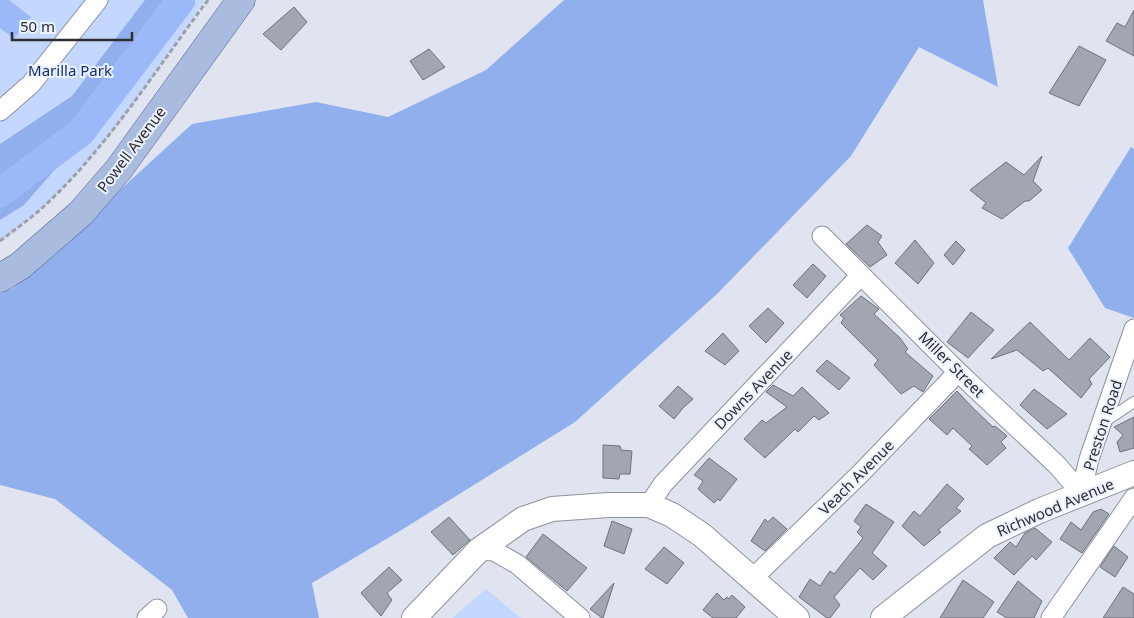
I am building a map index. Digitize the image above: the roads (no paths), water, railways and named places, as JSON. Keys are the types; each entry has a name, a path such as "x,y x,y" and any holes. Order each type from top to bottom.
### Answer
{"main road":[{"name":"Powell Avenue","path":"0,278 20,266 81,213 119,169 240,0"}],"street":[{"path":"0,111 31,84 98,0"},
{"name":"Miller Street","path":"822,236 958,372 1057,465 1081,493"},
{"name":"Downs Avenue","path":"649,505 663,484 861,275"},
{"name":"Preston Road","path":"1081,493 1089,459 1134,328"},
{"name":"Veach Avenue","path":"752,579 860,474 958,372"},
{"name":"Richwood Avenue","path":"883,618 987,536 1081,493 1134,474"},
{"path":"1051,618 1134,498"},
{"path":"414,618 479,550 523,519 552,509 608,505 649,505 672,515 696,531 797,618"},
{"path":"479,550 494,551 517,564 580,618"}],"lane":[{"path":"1101,424 1134,402"}],"waterway":[{"path":"0,193 81,132 181,0"}],"park label":[{"name":"Marilla Park","path":"70,70"}]}
